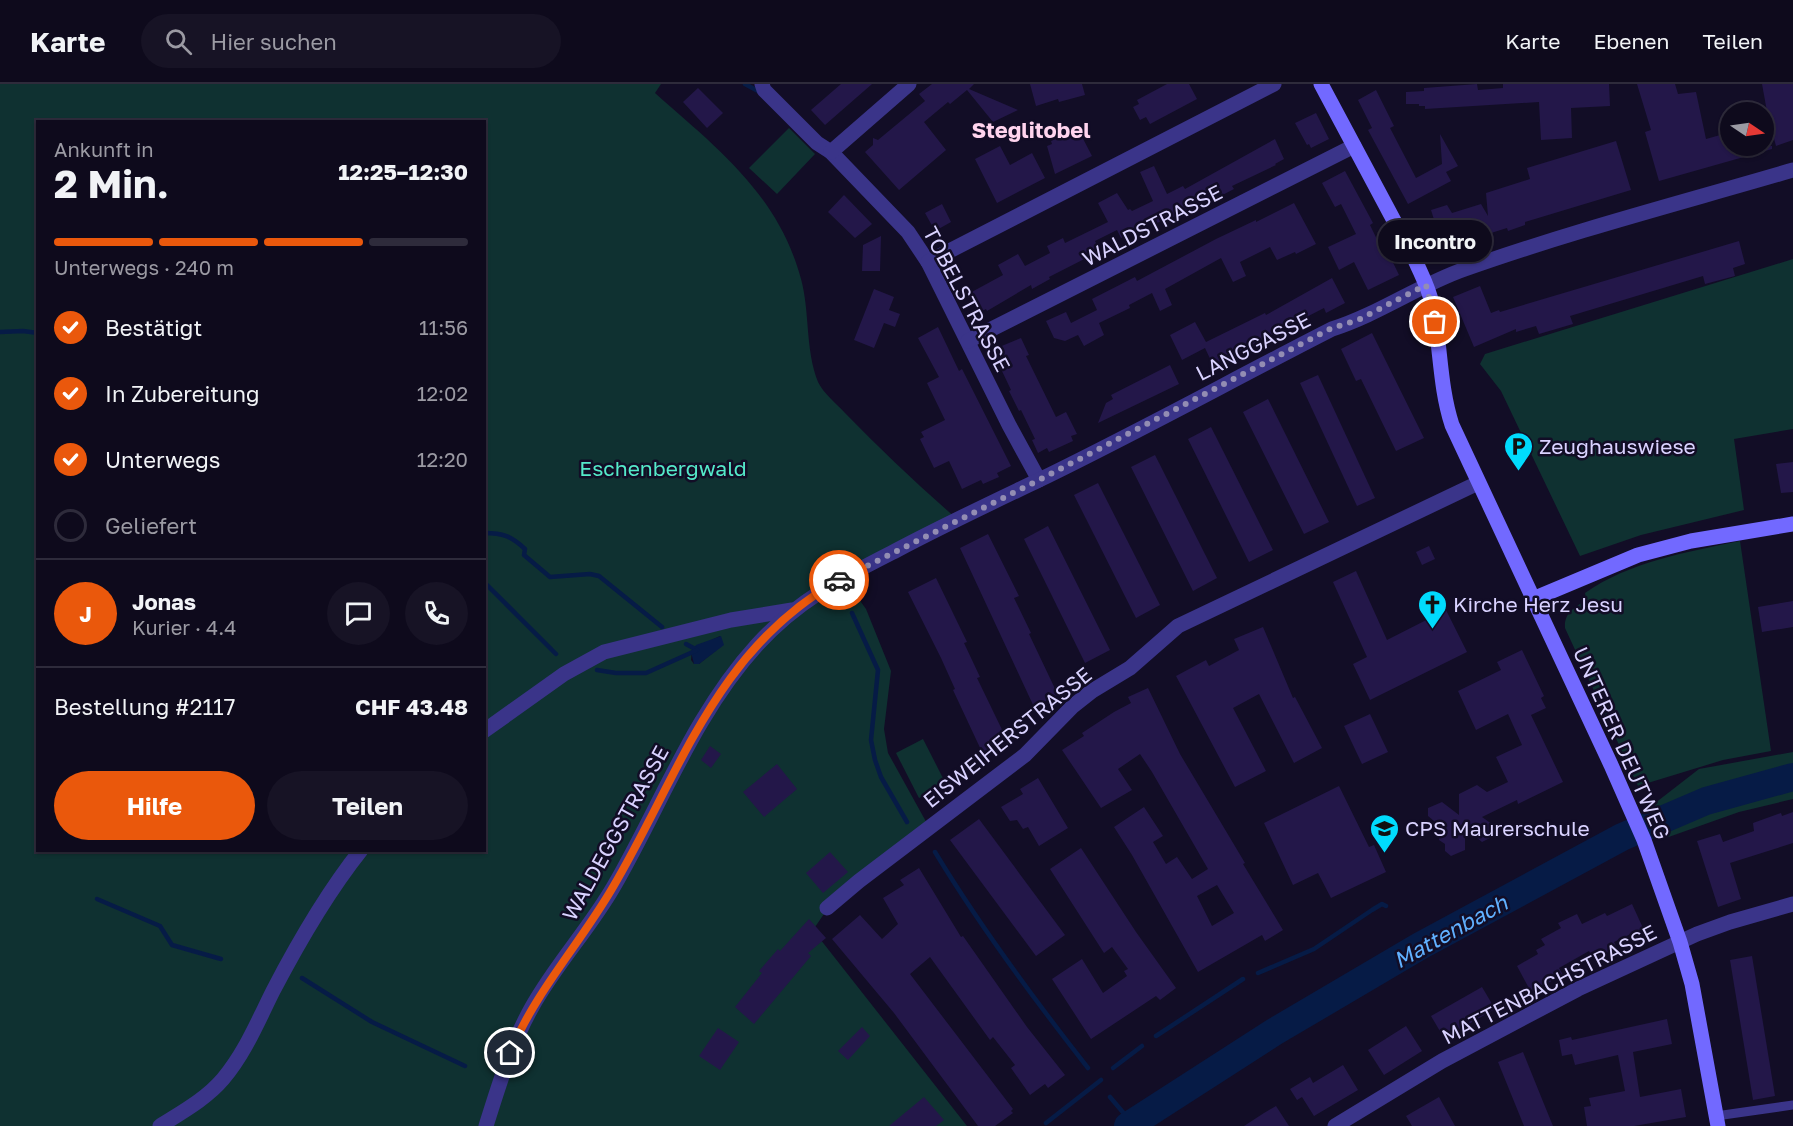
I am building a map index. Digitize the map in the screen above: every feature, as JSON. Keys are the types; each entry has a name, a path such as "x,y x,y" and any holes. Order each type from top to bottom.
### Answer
{"main road":[{"name":"UNTERER DEUTWEG","path":"1321,84 1426,285 1432,302 1446,405 1452,425 1644,840 1680,942 1692,984 1717,1121"},
{"path":"1533,598 1638,555 1691,541 1793,524"}],"street":[{"name":"TOBELSTRASSE","path":"762,84 764,90 810,136 831,152 908,232 928,262 1039,480"},
{"path":"831,152 909,84"},
{"path":"928,262 1274,84"},
{"name":"WALDSTRASSE","path":"968,341 1354,146"},
{"name":"LANGGASSE","path":"792,610 843,577 1039,480 1332,328 1358,320 1439,279 1513,253 1793,170"},
{"name":"EISWEIHERSTRASSE","path":"828,908 867,874 1024,755 1078,702 1130,668 1178,626 1478,483"},
{"path":"486,730 564,674 604,652 731,620 792,610"},
{"name":"WALDEGGSTRASSE","path":"486,1126 506,1066 524,1022 543,989 589,926 614,886 707,711 744,659 792,610"},
{"path":"160,1126 202,1099 228,1073 244,1048 299,944 341,876 359,852"},
{"name":"MATTENBACHSTRASSE","path":"1335,1126 1442,1061 1578,990 1680,942 1730,922 1793,904"}],"lane":[{"path":"1717,1121 1793,1105"}],"green space":[{"name":"Eschenbergwald","path":"0,84 661,84 655,93 701,133 743,175 777,222 791,249 801,279 811,357 820,386 886,454 957,519 843,577 866,609 891,671 884,729 888,753 929,827 828,908 813,930 967,1126 0,1126","holes":["720,636 723,645 699,664 694,664 691,660 692,649"]},
{"path":"789,128 815,154 777,194 749,168"},
{"name":"Zeughauswiese","path":"1793,259 1793,429 1734,439 1744,510 1641,535 1580,556 1501,391 1480,364 1485,354"},
{"path":"1740,541 1771,751 1723,760 1638,786 1565,628 1566,618 1571,611 1586,600 1585,593 1620,573 1659,559"},
{"path":"923,739 946,784 919,798 896,753"},
{"path":"1793,752 1793,799 1739,812 1663,839 1650,807 1699,769"}],"water":[{"path":"721,636 724,645 699,664 694,664 691,652 696,645"}],"building":[{"path":"841,84 872,84 825,125 811,110"},
{"path":"932,84 974,84 969,89 1018,110 993,122 967,90 950,104 948,102 924,122 946,150 899,190 865,152 873,145 873,138 878,140 925,101 919,94"},
{"path":"1030,84 1082,84 1085,95 1059,102 1058,99 1036,106"},
{"path":"1167,84 1189,84 1197,99 1150,124 1146,117 1140,120 1133,107 1139,104 1137,100"},
{"path":"1477,84 1478,90 1503,88 1503,84 1609,84 1610,106 1571,108 1572,138 1541,140 1539,102 1425,109 1425,106 1419,106 1419,104 1406,104 1406,92 1424,91 1424,88"},
{"path":"1637,84 1675,84 1678,94 1696,92 1706,139 1720,135 1720,156 1747,156 1659,181 1645,132 1651,130"},
{"path":"1762,84 1793,84 1793,140 1776,146 1774,102 1765,102"},
{"path":"698,88 723,113 707,128 683,102"},
{"path":"1376,90 1394,126 1390,128 1416,178 1442,164 1440,134 1458,166 1446,172 1451,181 1408,204 1368,130 1372,128 1358,100"},
{"path":"1316,113 1329,139 1311,148 1295,123"},
{"path":"1075,130 1079,131 1092,156 1055,174 1047,146 1052,144 1051,141"},
{"path":"1275,139 1284,159 1276,165 1232,186 1234,189 1207,203 1206,201 1169,219 1157,223 1156,220 1121,238 1117,230 1095,241 1100,251 1049,277 1050,279 1032,289 1031,285 987,311 986,309 978,313 968,294 1003,275 998,265 1018,254 1025,266 1050,253 1047,246 1063,238 1065,243 1108,222 1098,203 1117,193 1128,210 1132,211 1153,201 1140,172 1154,166 1167,194 1183,186 1185,189"},
{"path":"1616,141 1631,190 1525,222 1525,225 1508,231 1507,228 1443,248 1431,210 1447,205 1452,213 1481,204 1488,216 1486,193 1530,179 1527,168"},
{"path":"1000,146 1010,165 1032,153 1045,178 997,203 975,159"},
{"path":"1345,171 1373,223 1370,225 1383,252 1387,250 1399,275 1368,290 1354,262 1339,270 1328,247 1356,234 1341,204 1335,207 1322,183"},
{"path":"844,195 872,224 855,238 828,212"},
{"path":"1294,203 1316,244 1277,260 1270,247 1240,262 1246,276 1233,282 1221,258 1165,289 1172,305 1160,311 1152,293 1129,305 1130,308 1099,323 1104,335 1084,346 1078,335 1065,341 1054,338 1046,321 1066,312 1071,323 1097,310 1092,299 1135,277 1137,281 1216,239"},
{"path":"942,204 951,222 935,231 925,213"},
{"path":"881,236 880,271 862,271 863,245"},
{"path":"1739,241 1745,264 1733,268 1735,276 1705,284 1703,276 1570,316 1573,324 1539,334 1536,326 1516,332 1516,329 1474,347 1453,297 1480,286 1491,313 1499,310 1500,312"},
{"path":"1332,278 1345,303 1326,313 1324,308 1213,365 1205,348 1182,360 1170,335 1195,322 1206,342 1265,313 1266,315"},
{"path":"874,289 894,297 889,310 900,314 895,327 884,323 874,348 854,340"},
{"path":"938,327 959,371 962,369 1011,466 997,473 999,477 983,484 981,480 962,489 949,461 934,468 920,439 924,437 921,432 945,420 927,383 939,377 918,338"},
{"path":"1372,333 1424,438 1396,451 1361,379 1356,381 1341,349"},
{"path":"1021,338 1029,355 1026,356 1056,417 1066,412 1077,434 1071,436 1073,441 1049,452 1047,448 1038,453 1032,440 1035,439 1009,391 1011,390 992,350"},
{"path":"1170,365 1179,384 1098,423 1106,403 1113,399 1111,395"},
{"path":"1318,375 1375,498 1357,506 1300,383"},
{"path":"1268,399 1329,522 1304,534 1243,412"},
{"path":"1211,427 1273,550 1249,562 1188,439"},
{"path":"1155,455 1217,578 1193,591 1131,467"},
{"path":"1793,462 1793,492 1781,493 1776,464"},
{"path":"1098,483 1160,605 1136,618 1074,495"},
{"path":"1048,526 1110,650 1085,663 1024,539"},
{"path":"988,534 1019,596 1014,598 1058,695 1034,707 960,548"},
{"path":"1429,546 1435,559 1422,565 1416,552"},
{"name":"Kirche Herz Jesu","path":"1356,571 1387,640 1446,610 1467,652 1370,700 1353,664 1367,657 1333,582"},
{"path":"936,578 967,642 964,643 980,677 977,678 1007,740 982,752 941,658 908,592"},
{"path":"1793,601 1793,627 1762,632 1758,607"},
{"path":"1263,627 1293,698 1295,697 1322,748 1294,763 1259,694 1233,708 1266,771 1235,787 1176,676 1206,660 1209,666 1239,650 1234,639"},
{"path":"1522,650 1544,696 1541,698 1546,708 1531,715 1563,782 1518,804 1517,800 1482,817 1496,827 1496,835 1482,842 1465,828 1465,850 1451,856 1445,851 1445,844 1439,840 1439,832 1434,828 1434,821 1428,816 1428,808 1442,802 1459,815 1459,794 1477,785 1487,792 1508,782 1496,757 1522,745 1508,714 1476,730 1458,691 1501,670 1497,662"},
{"path":"1148,688 1180,754 1283,930 1265,941 1262,935 1198,972 1114,827 1144,807 1163,836 1153,842 1166,864 1177,857 1192,879 1208,869 1152,772 1140,754 1118,769 1132,790 1101,808 1062,750 1084,736 1082,733 1131,703 1128,697","holes":["1217,885 1234,913 1212,926 1197,896"]},
{"path":"1370,714 1388,752 1362,764 1344,726"},
{"path":"710,746 721,754 711,768 701,760"},
{"path":"777,764 797,789 764,817 743,792"},
{"path":"1038,778 1068,828 1039,846 1028,827 1023,829 1017,820 1010,821 1001,807 1023,794 1020,789"},
{"path":"1339,786 1369,847 1374,845 1386,872 1331,898 1318,873 1293,885 1264,823"},
{"path":"1793,812 1793,843 1730,863 1741,899 1718,907 1697,841 1720,834 1723,842 1754,831 1753,823 1781,813 1782,816"},
{"path":"979,819 1065,935 1036,956 950,840"},
{"path":"1081,848 1176,988 1160,1000 1156,996 1091,1039 1052,979 1082,959 1103,993 1127,976 1124,971 1128,969 1112,947 1104,953 1050,869"},
{"path":"830,852 848,872 823,893 806,873"},
{"path":"919,868 961,937 963,936 1027,1027 1065,1075 1048,1088 1045,1084 1030,1095 1011,1068 1015,1065 993,1037 990,1040 930,957 910,974 1013,1109 1011,1111 1013,1113 995,1126 978,1126 894,1013 832,939 860,915 882,939 898,924 883,898 904,885 900,880"},
{"path":"1632,904 1643,928 1614,942 1617,948 1593,959 1589,951 1559,968 1563,975 1531,992 1517,966 1538,954 1536,950 1545,945 1541,939 1561,928 1558,923 1577,914 1582,924 1605,913 1607,916"},
{"path":"809,919 826,938 808,953 811,956 754,1024 735,1007 762,973 759,971"},
{"path":"1752,956 1775,1096 1753,1100 1730,960"},
{"path":"1482,987 1495,1009 1444,1038 1431,1016"},
{"path":"1667,1019 1672,1044 1633,1052 1640,1097 1681,1089 1686,1117 1634,1126 1587,1126 1584,1107 1591,1106 1589,1098 1625,1091 1618,1055 1575,1065 1572,1054 1562,1056 1559,1040 1571,1037 1572,1040"},
{"path":"1406,1026 1422,1051 1384,1075 1368,1050"},
{"path":"862,1027 870,1036 848,1060 838,1051"},
{"path":"718,1028 739,1042 720,1070 699,1056"},
{"path":"1523,1052 1553,1126 1524,1126 1498,1062"},
{"path":"1343,1065 1358,1090 1314,1116 1302,1097 1297,1100 1290,1089 1310,1077 1313,1083"},
{"path":"924,1097 944,1120 936,1126 889,1126"},
{"path":"1439,1097 1455,1126 1412,1126 1406,1116"},
{"path":"1276,1106 1289,1126 1244,1126 1264,1113"}],"waterway":[{"path":"745,84 758,91"},
{"path":"0,332 36,333"},
{"path":"486,533 506,536 515,541 525,549 524,555 550,577 590,574 599,576 662,627"},
{"path":"486,584 556,654"},
{"path":"852,613 878,670 871,740 875,760 881,777 907,822"},
{"path":"686,644 697,650"},
{"path":"597,670 616,673 646,673 695,651"},
{"name":"Mattenbach","path":"1128,1126 1274,1032 1420,946 1622,837 1706,801 1793,777"},
{"path":"935,852 1008,962 1088,1068"},
{"path":"97,899 160,926 172,945 221,959"},
{"path":"1258,973 1314,949 1382,904 1386,906"},
{"path":"302,978 372,1022 465,1066"},
{"path":"1156,1036 1243,979"},
{"path":"1113,1068 1142,1046"},
{"path":"1046,1123 1101,1080"},
{"path":"1110,1097 1132,1123"}],"way so far":[{"path":"839,580 1039,480 1332,328 1358,320 1426,285 1432,302 1435,322"}],"place":[{"name":"Incontro","path":"1435,322"},
{"name":"Zeughauswiese","path":"1518,472"},
{"name":"Kirche Herz Jesu","path":"1432,630"},
{"name":"CPS Maurerschule","path":"1384,854"}],"district":[{"name":"Steglitobel","path":"1031,129"}],"route":[{"path":"510,1053 533,1005 589,926 614,886 707,711 725,683 744,659 792,610 839,580"}]}
